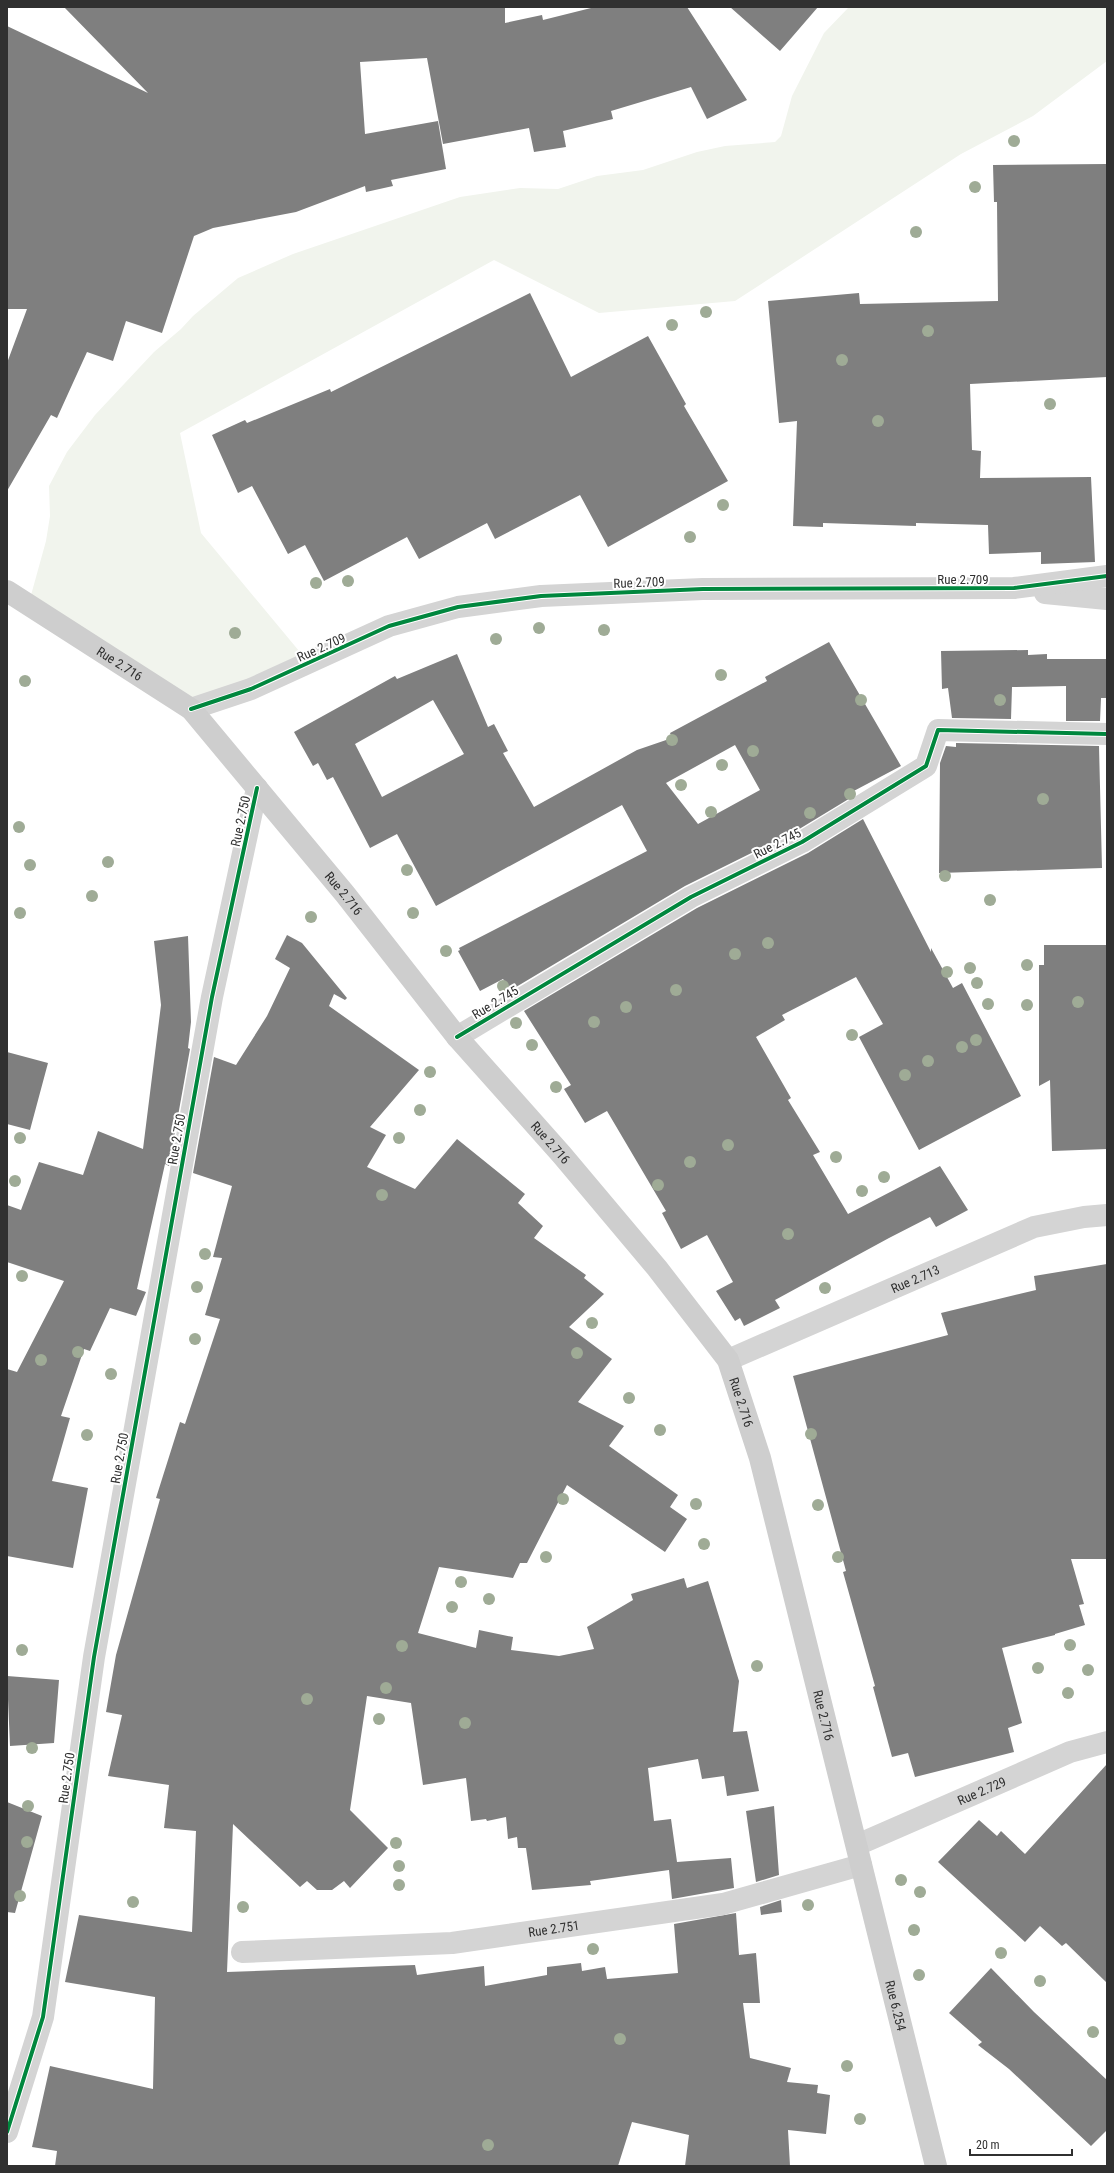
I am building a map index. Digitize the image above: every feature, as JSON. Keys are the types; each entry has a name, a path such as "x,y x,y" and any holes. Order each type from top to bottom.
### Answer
{"main road":[{"name":"Rue 2.716","path":"7,591 191,709 345,894 457,1037 567,1161 657,1268 728,1360 760,1458 859,1855"},
{"name":"Rue 6.254","path":"859,1855 936,2166"}],"street":[{"name":"Rue 2.709","path":"1014,588 1107,576"},
{"name":"Rue 2.709","path":"191,709 251,689 389,626 458,607 541,596 703,589 1014,588 1107,599"},
{"name":"Rue 2.745","path":"457,1037 691,897 802,842 926,766 938,730 1107,734"},
{"name":"Rue 2.750","path":"7,2132 43,2016 94,1657 212,997 257,788"},
{"name":"Rue 2.713","path":"728,1360 1034,1227 1084,1217 1107,1215"},
{"name":"Rue 2.729","path":"859,1855 1070,1752 1107,1742"},
{"name":"Rue 2.751","path":"242,1952 452,1943 723,1904 859,1855"}],"shaded area":[{"path":"849,7 1107,7 1107,61 1033,116 961,154 735,301 599,313 494,260 180,433 201,533 309,663 191,709 28,606 46,541 50,516 49,486 67,452 95,415 154,352 181,329 193,316 238,278 293,254 460,197 520,188 558,189 597,176 643,170 697,152 725,146 775,142 781,136 792,96 824,33"}],"building":[{"path":"64,7 505,7 505,23 542,15 543,20 595,7 687,7 747,100 707,119 691,87 611,111 613,119 563,131 566,147 534,152 529,128 443,144 427,58 360,62 365,134 438,121 446,169 391,180 393,186 366,192 365,186 296,212 213,228 194,236 162,333 126,321 113,361 87,352 57,418 51,415 7,491 7,363 27,309 7,309 7,26 148,93"},
{"path":"730,7 818,7 780,51"},
{"path":"1107,164 1107,377 970,384 972,450 981,451 980,478 1091,477 1095,562 1041,564 1041,552 989,554 988,525 916,523 916,526 823,523 823,527 793,526 797,421 779,423 768,301 859,293 860,304 998,301 997,202 994,202 993,165"},
{"path":"530,293 571,377 648,336 686,404 684,406 728,481 608,547 580,495 495,539 487,523 419,559 407,537 324,581 305,545 288,554 252,486 238,493 212,435 245,420 247,423 330,389 331,392"},
{"path":"829,642 901,766 850,793 852,797 796,831 685,886 511,990 503,979 480,991 458,951 460,950 459,948 647,851 622,805 436,906 397,834 370,848 333,777 327,780 318,763 313,766 294,732 395,676 397,679 457,654 488,727 494,724 508,751 503,753 534,807 637,750 672,738 670,733 767,681 765,677","holes":["433,700 464,754 382,797 355,744","735,745 760,790 698,824 666,783"]},
{"path":"1028,650 1028,655 1047,654 1047,659 1107,659 1107,698 1101,698 1100,721 1066,721 1066,686 1012,687 1011,719 952,718 948,688 942,689 941,651"},
{"path":"956,743 1099,746 1102,868 939,873 940,763 946,746 956,747"},
{"path":"863,819 931,952 931,948 953,988 962,983 1021,1096 919,1150 859,1037 883,1024 856,977 782,1015 785,1020 756,1037 791,1098 788,1100 820,1152 813,1155 848,1214 940,1166 968,1210 936,1227 930,1217 889,1238 775,1300 780,1308 744,1326 740,1318 735,1321 716,1291 733,1282 707,1235 681,1249 662,1213 666,1211 607,1111 585,1123 564,1089 571,1085 524,1011 697,908 808,853"},
{"path":"287,935 302,943 347,998 345,1000 334,994 329,1006 419,1070 370,1127 386,1135 367,1167 415,1189 457,1139 525,1194 518,1203 543,1226 534,1238 586,1275 584,1278 604,1294 569,1327 612,1359 578,1402 624,1426 609,1446 678,1495 670,1507 687,1519 665,1552 567,1485 527,1563 520,1563 513,1578 439,1567 418,1633 476,1648 479,1630 513,1637 511,1650 559,1656 594,1649 587,1627 633,1600 631,1594 684,1578 687,1588 708,1581 739,1681 733,1732 747,1731 759,1791 727,1796 724,1776 702,1779 698,1759 648,1768 654,1821 671,1819 677,1862 731,1858 734,1888 672,1899 669,1870 590,1881 591,1885 532,1890 526,1848 518,1848 517,1837 508,1839 506,1817 487,1821 486,1819 471,1821 466,1778 423,1785 411,1703 367,1696 350,1810 388,1848 350,1888 344,1881 332,1890 317,1890 307,1881 300,1887 233,1824 227,1972 415,1965 417,1975 484,1966 485,1986 547,1975 547,1967 581,1963 582,1971 605,1967 607,1979 678,1973 674,1924 736,1913 739,1955 756,1953 760,2003 743,2003 750,2058 791,2068 787,2082 818,2085 817,2093 830,2095 826,2134 788,2130 790,2166 685,2166 689,2135 632,2122 618,2166 55,2166 57,2151 32,2147 50,2066 153,2089 155,1997 65,1982 79,1915 192,1932 196,1831 164,1828 169,1785 108,1776 122,1715 106,1712 116,1655 160,1499 156,1498 180,1422 185,1424 220,1319 205,1315 222,1258 213,1257 232,1186 193,1173 214,1057 236,1065 267,1016 290,968 275,959"},
{"path":"188,936 191,1022 188,1048 190,1049 169,1166 165,1164 137,1289 146,1292 136,1316 110,1308 90,1351 84,1349 61,1416 70,1418 52,1481 88,1488 73,1568 7,1556 7,1369 17,1372 64,1281 7,1262 7,1205 21,1210 39,1162 83,1175 98,1131 143,1149 161,1005 154,941"},
{"path":"1044,945 1107,945 1107,1149 1052,1151 1050,1080 1039,1086 1039,965 1044,965"},
{"path":"7,1052 48,1063 30,1130 7,1124"},
{"path":"1107,1264 1107,1559 1071,1559 1084,1604 1079,1605 1085,1625 1055,1635 1002,1648 1022,1723 1008,1728 1014,1752 915,1777 908,1753 892,1757 873,1687 875,1686 843,1572 846,1571 793,1376 948,1335 941,1313 1036,1290 1034,1276"},
{"path":"7,1676 59,1680 54,1743 10,1746"},
{"path":"1107,1764 1107,1983 1066,1943 1062,1946 1040,1926 1025,1942 938,1862 979,1820 997,1836 1001,1831 1025,1854"},
{"path":"7,1802 42,1816 15,1913 7,1912"},
{"path":"774,1806 779,1875 756,1882 746,1811"},
{"path":"781,1900 782,1912 761,1915 760,1907"},
{"path":"991,1968 1034,2012 1107,2080 1107,2130 1091,2146 1009,2069 978,2045 982,2042 949,2013"}],"cycle path":[{"path":"191,709 251,689 389,626 458,607 541,596 703,589 1014,588 1107,576"},
{"path":"457,1037 691,897 802,842 926,766 938,730 1107,734"},
{"path":"7,2132 43,2017 94,1657 212,997 257,788"}]}
